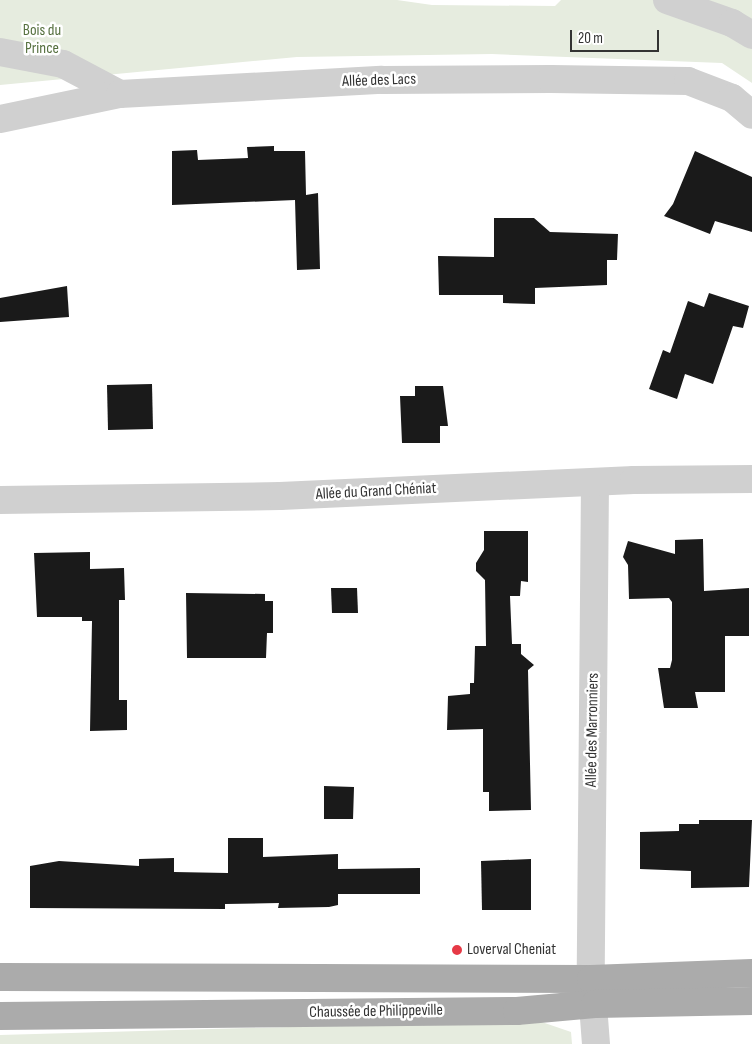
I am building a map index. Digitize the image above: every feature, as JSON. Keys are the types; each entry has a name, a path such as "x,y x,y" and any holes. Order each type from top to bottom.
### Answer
{"main road":[{"name":"Chaussée de Philippeville","path":"0,1016 517,1011 593,991 752,973"},
{"name":"Chaussée de Philippeville","path":"0,977 593,991 752,1001"}],"street":[{"path":"667,0 732,23 752,35"},
{"path":"0,52 63,64 120,94"},
{"name":"Allée des Lacs","path":"0,119 120,94 382,80 688,81 732,98 752,114"},
{"name":"Allée du Grand Chéniat","path":"0,500 280,496 595,482 752,479"},
{"name":"Allée des Marronniers","path":"595,482 593,991 596,1044"}],"green space":[{"name":"Bois du Prince","path":"0,0 397,0 432,5 555,6 561,0 752,0 752,83 722,63 492,54 297,57 0,85"},
{"path":"536,1020 571,1032 572,1044 0,1044 0,1035"}],"building":[{"path":"274,146 274,151 305,151 306,195 318,193 320,269 297,270 295,200 172,205 172,151 197,150 198,160 248,158 247,147"},
{"path":"695,151 752,177 752,232 715,221 710,234 664,216 673,204"},
{"path":"494,218 534,218 550,232 618,234 617,260 607,260 607,285 535,288 535,304 503,303 503,295 439,295 438,256 494,257"},
{"path":"67,286 69,317 0,322 0,298"},
{"path":"709,293 749,306 743,328 733,326 713,384 685,374 677,399 649,389 663,350 670,353 688,301 704,307"},
{"path":"152,384 153,429 108,430 107,385"},
{"path":"415,386 443,386 448,426 440,426 440,443 402,443 400,396 415,396"},
{"path":"484,531 528,531 528,582 521,581 520,596 510,596 512,644 521,644 521,654 534,665 528,670 531,810 489,811 489,792 483,792 483,729 447,730 448,696 470,694 470,683 474,683 475,646 486,646 485,580 476,571 476,563 484,550"},
{"path":"703,539 704,591 749,588 749,636 725,636 725,692 695,692 698,708 664,708 658,668 670,668 672,660 672,602 669,598 629,599 628,565 623,557 628,541 675,554 675,540"},
{"path":"90,552 90,569 124,568 125,600 119,600 119,700 127,700 127,730 90,731 92,621 82,621 82,617 37,617 34,553"},
{"path":"331,588 357,588 358,613 332,613"},
{"path":"186,593 265,594 265,601 273,601 273,633 267,633 266,658 187,658"},
{"path":"324,786 354,787 353,819 324,819"},
{"path":"699,820 752,820 749,887 691,888 691,871 640,869 640,832 679,831 679,824 699,824"},
{"path":"228,838 263,838 263,857 338,854 338,869 420,868 420,894 338,894 338,905 329,907 278,908 279,903 225,904 225,909 30,908 30,866 59,861 139,866 139,859 174,858 174,872 228,873"},
{"path":"531,859 531,910 482,910 481,861"}],"place":[{"name":"Loverval Cheniat","path":"457,950"}]}
